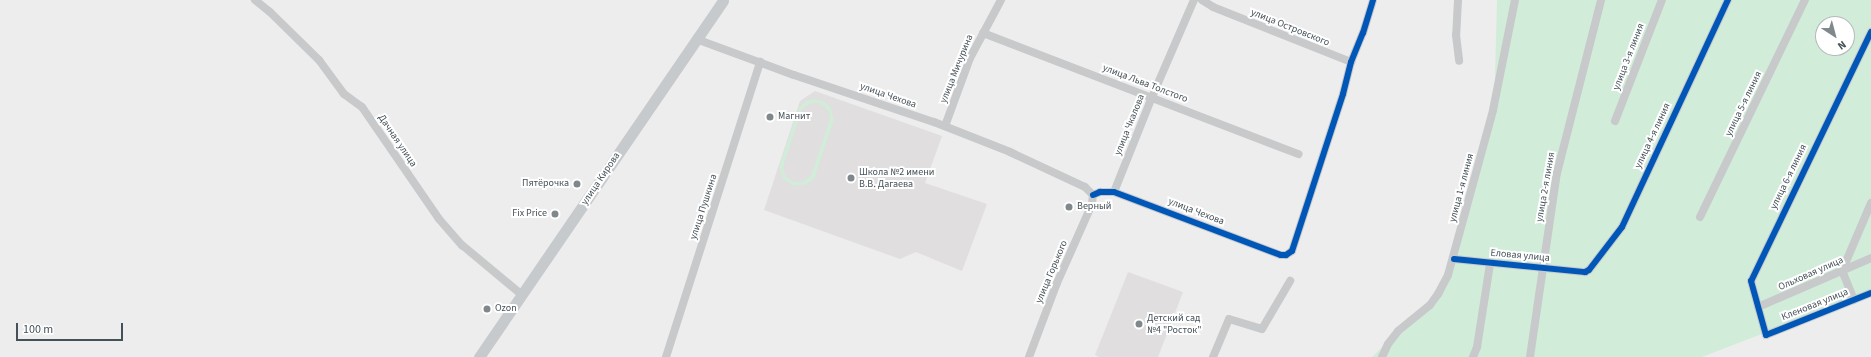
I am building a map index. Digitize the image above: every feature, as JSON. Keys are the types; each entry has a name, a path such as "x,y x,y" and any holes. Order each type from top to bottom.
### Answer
{"street":[{"name":"Дачная улица","path":"255,0 270,12 319,60 344,94 362,107 440,219 462,245 522,295"},
{"name":"улица Кирова","path":"479,357 722,0"},
{"name":"улица Мичурина","path":"945,126 970,58 1000,0"},
{"name":"улица Чкалова","path":"1114,192 1152,97 1194,0"},
{"name":"улица Островского","path":"1203,0 1212,7 1351,62"},
{"path":"1351,62 1363,33 1373,0"},
{"path":"1458,0 1456,35 1459,61"},
{"name":"улица 1-я линия","path":"1382,357 1392,337 1430,305 1438,294 1454,259 1493,110 1515,0"},
{"name":"улица 2-я линия","path":"1530,357 1557,173 1601,0"},
{"name":"улица 3-я линия","path":"1615,120 1662,0"},
{"name":"улица 4-я линия","path":"1585,272 1589,270 1622,227 1728,0"},
{"name":"улица 5-я линия","path":"1700,218 1805,0"},
{"name":"улица 6-я линия","path":"1766,336 1751,281 1871,32"},
{"name":"улица Льва Толстого","path":"983,33 1299,154"},
{"name":"улица Чехова","path":"696,39 945,126 1010,152 1085,186 1093,195 1100,192 1114,192 1281,255 1286,255 1292,251 1343,94 1351,62"},
{"name":"улица Пушкина","path":"666,357 760,62"},
{"name":"улица Горького","path":"1029,357 1057,283 1092,204 1093,195"},
{"path":"1854,300 1842,271 1871,203"},
{"name":"Ольховая улица","path":"1758,307 1871,258"},
{"name":"Еловая улица","path":"1454,259 1490,264 1585,272"},
{"path":"1472,357 1477,348 1490,264"},
{"path":"1213,357 1229,319 1262,330 1290,281"},
{"name":"Кленовая улица","path":"1766,336 1871,293"}],"shaded area":[{"name":"Школа №2 имени В.В. Дагаева","path":"815,91 942,136 925,183 987,204 962,271 916,252 900,259 764,210 800,101"},
{"name":"Детский сад №4 \"Росток\"","path":"1128,272 1183,292 1158,357 1099,357 1095,355"}],"green space":[{"path":"1497,0 1871,0 1871,292 1702,357 1372,357 1441,291 1494,115"},
{"path":"814,99 823,101 830,106 834,119 814,179 807,184 794,186 783,179 779,167 799,107 806,101","holes":["811,103 818,103 824,106 829,112 830,119 811,176 802,182 795,182 786,177 783,167 802,109"]}],"cycle path":[{"path":"1093,195 1100,192 1114,192 1281,255 1286,255 1292,251 1343,94 1351,62 1363,33 1373,0"},
{"path":"1454,259 1585,272 1589,270 1622,227 1728,0"},
{"path":"1871,32 1751,281 1766,335 1871,293"}],"place":[{"name":"Магнит","path":"770,117"},
{"name":"Школа №2 имени В.В. Дагаева","path":"851,178"},
{"name":"Пятёрочка","path":"577,184"},
{"name":"Верный","path":"1069,207"},
{"name":"Fix Price","path":"555,214"},
{"name":"Ozon","path":"487,309"},
{"name":"Детский сад №4 \"Росток\"","path":"1139,324"}]}
